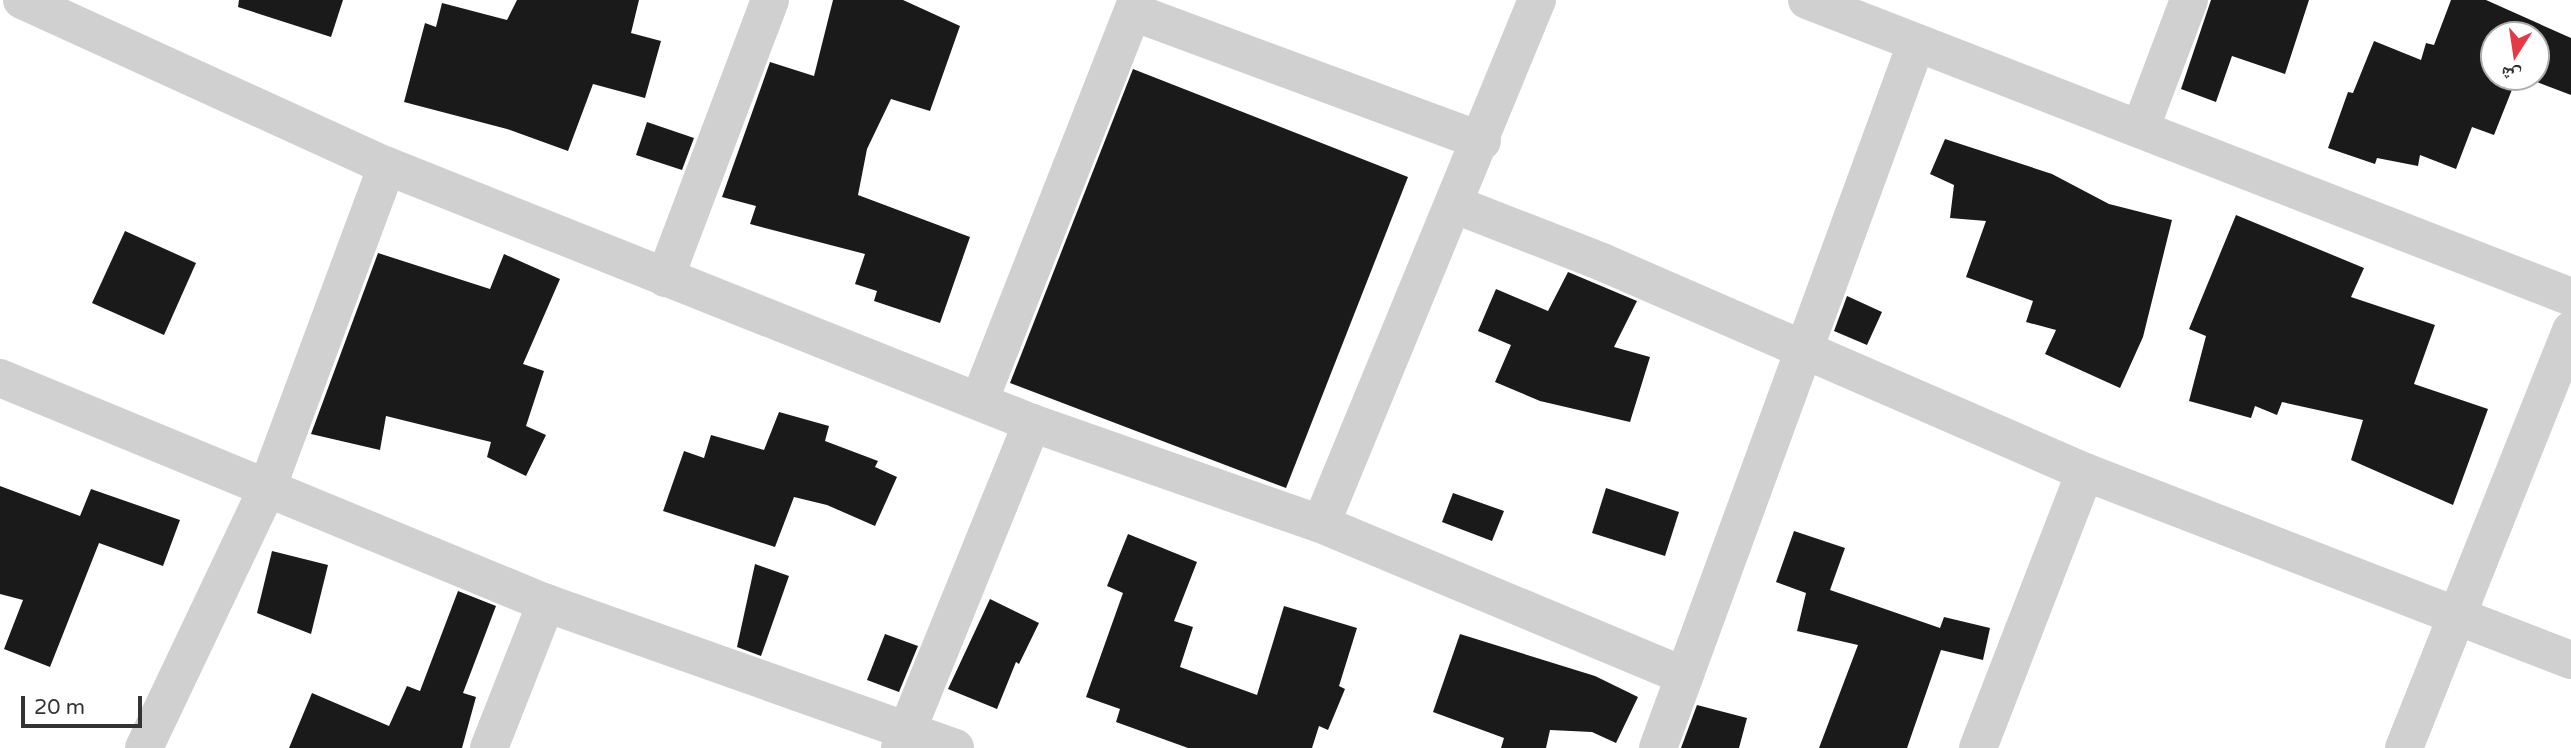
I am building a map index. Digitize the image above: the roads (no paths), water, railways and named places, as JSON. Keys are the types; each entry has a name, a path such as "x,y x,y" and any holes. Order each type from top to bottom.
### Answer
{"street":[{"path":"665,278 771,0"},
{"path":"1321,524 1456,205 1537,0"},
{"path":"1807,0 1916,44 2141,127 2571,298"},
{"path":"2141,127 2189,0"},
{"path":"28,1 387,166 665,278 980,399 1032,423 1321,524 1685,676"},
{"path":"980,399 1135,6 1482,141"},
{"path":"1658,748 1806,353 1916,44"},
{"path":"144,748 266,491 387,166"},
{"path":"1456,205 1614,268 2085,472 2571,660"},
{"path":"2404,748 2459,616 2571,330"},
{"path":"0,378 266,491 546,603 904,739 955,748"},
{"path":"904,739 1032,423"},
{"path":"1978,748 2085,472"},
{"path":"489,748 546,603"}]}
